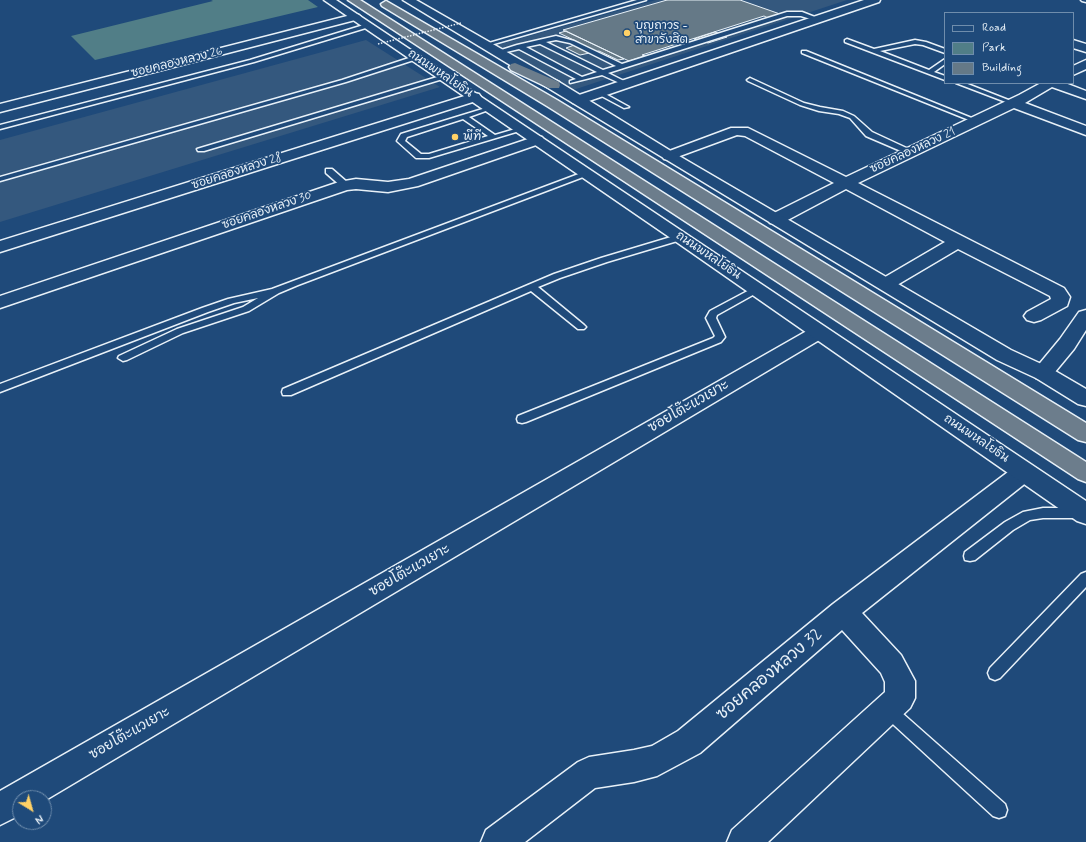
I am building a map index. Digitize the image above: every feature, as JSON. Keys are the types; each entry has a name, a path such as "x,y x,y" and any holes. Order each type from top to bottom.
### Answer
{"highway":[{"path":"379,0 401,5 554,85"},
{"path":"401,5 552,104 1086,434"},
{"path":"356,7 441,75"},
{"name":"ถนนพหลโยธิน","path":"356,7 1086,473"}],"street":[{"name":"ถนนพหลโยธิน","path":"329,0 356,7 367,26 681,237 1085,514"},
{"path":"578,100 875,0"},
{"path":"401,5 491,49 554,85 669,156 1004,355 1037,380 1086,410"},
{"name":"ซอยคลองหลวง 26","path":"0,108 356,7"},
{"path":"1074,44 1086,48"},
{"path":"1074,70 1086,64"},
{"name":"ซอยคลองหลวง 21","path":"776,219 846,183 1018,101 1048,84"},
{"path":"1056,84 1086,95"},
{"name":"ซอยคลองหลวง 28","path":"0,247 474,97"},
{"path":"1018,101 1086,121"},
{"path":"1018,101 1086,131"},
{"path":"669,156 736,131 748,132 1057,292 1061,297 1060,302 1034,316"},
{"name":"ซอยคลองหลวง 30","path":"0,302 345,185 356,184 388,187 412,183 537,140"},
{"path":"886,284 958,242"},
{"path":"1043,373 1067,344 1086,316"},
{"name":"ซอยโต๊ะแวเยาะ","path":"0,809 819,332"},
{"path":"1004,355 1043,373 1086,398"},
{"name":"ซอยคลองหลวง 32","path":"498,842 589,773 634,766 658,760 689,742 843,612 1024,472"},
{"path":"744,842 900,698 900,681 891,664 843,612"}],"lane":[{"path":"491,49 643,0"},
{"path":"572,82 787,14 802,14 817,19"},
{"path":"0,127 259,59 367,26"},
{"path":"491,49 519,46 556,38 564,39 622,66"},
{"path":"538,41 624,84"},
{"path":"847,41 944,78"},
{"path":"874,51 915,42 924,43 944,51"},
{"path":"519,46 582,79"},
{"path":"804,52 976,121"},
{"path":"0,179 344,81 415,58"},
{"path":"930,72 944,62"},
{"path":"201,149 441,75"},
{"path":"750,80 802,104 819,109 841,112 852,117 869,134 911,152"},
{"path":"962,84 1018,101"},
{"path":"598,92 626,107"},
{"path":"491,108 404,136 402,141 419,156 429,156 522,129"},
{"path":"464,117 494,137"},
{"path":"329,170 345,185"},
{"path":"124,358 180,331 246,310 276,291 295,282 587,174"},
{"path":"287,392 581,267 681,237"},
{"path":"532,287 581,327"},
{"path":"522,419 717,340 720,336 711,318 713,313 757,289"},
{"path":"0,388 204,310 231,301 276,291"},
{"path":"970,556 1009,526 1027,516 1042,513 1085,514"},
{"path":"995,673 1086,578"},
{"path":"887,709 999,810"}],"path":[{"path":"378,44 461,24"}],"shaded area":[{"path":"656,0 847,0 573,90 494,46"},
{"path":"366,40 440,87 0,222 0,140"}],"green space":[{"path":"211,0 308,0 318,7 95,60 71,36 213,1"}],"building":[{"path":"667,0 740,0 780,14 768,18 764,16 642,55 645,56 629,61 563,30"},
{"path":"566,31 624,59 618,60 599,51 580,55 566,48 580,43 559,33"},
{"path":"715,32 727,37 708,43 694,39"}],"place":[{"name":"บุญถาวร - สาขารังสิต","path":"627,33"},
{"name":"พีที","path":"455,137"}]}
